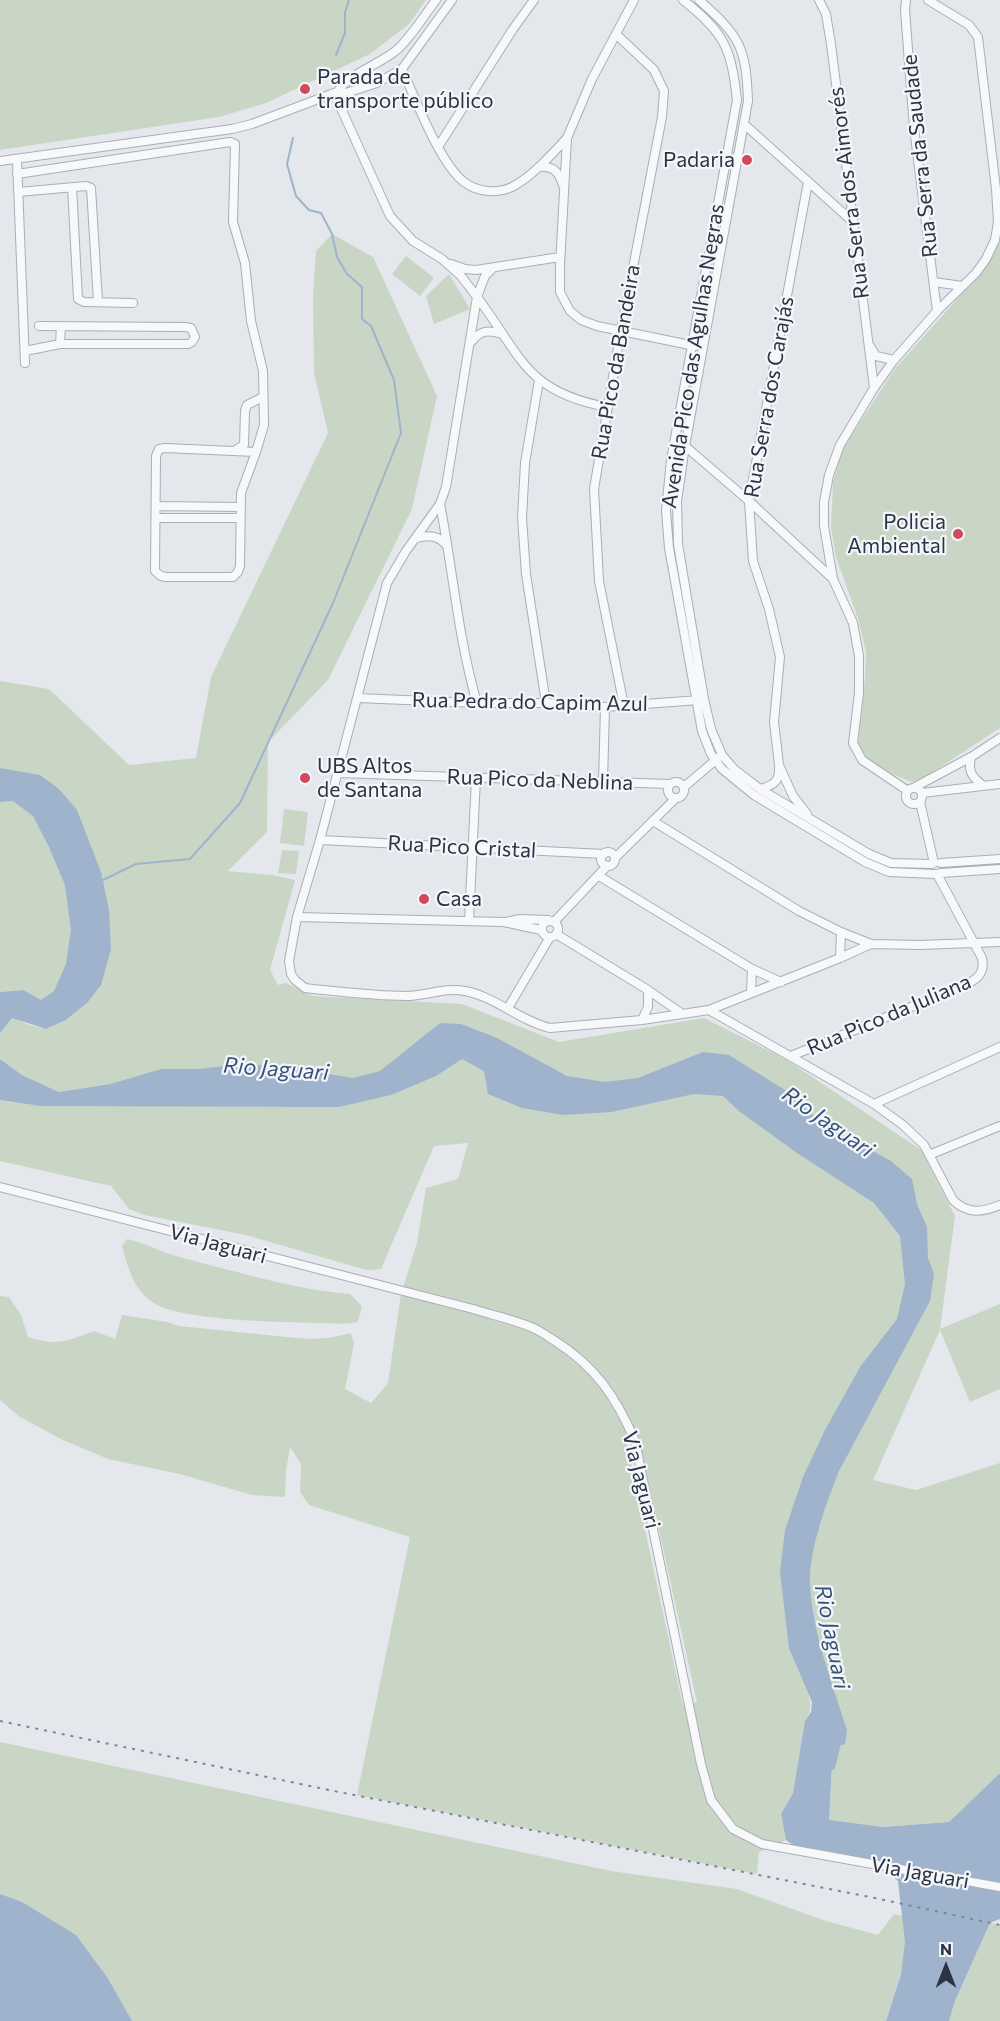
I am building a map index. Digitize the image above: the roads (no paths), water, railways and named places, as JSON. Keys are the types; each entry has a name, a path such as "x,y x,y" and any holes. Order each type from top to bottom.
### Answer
{"street":[{"path":"336,92 342,84 398,49 436,0"},
{"path":"0,161 232,129 252,124 336,92 346,93 356,90 402,69 452,0"},
{"path":"438,147 513,28 534,0"},
{"path":"634,0 592,79 567,138 560,292 570,311 581,320 597,326 702,347"},
{"name":"Avenida Pico das Agulhas Negras","path":"683,0 714,28 725,43 734,70 737,100 671,460 666,511 669,548 699,700"},
{"name":"Avenida Pico das Agulhas Negras","path":"699,0 736,38 747,67 748,102 702,347 677,501 677,533 702,731 729,776 754,795 865,862 889,873 1000,869"},
{"name":"Rua Serra dos Aimorés","path":"819,0 826,14 831,44 874,388"},
{"name":"Rua Serra da Saudade","path":"906,0 904,10 914,128 937,311"},
{"path":"928,0 969,25 978,37 996,189 997,232 982,265 894,360 874,388 840,445 829,475 824,502 824,526 833,579 853,623 859,656 859,693 853,743 862,760 916,790 1000,783"},
{"name":"Rua Pico da Bandeira","path":"617,35 654,70 664,91 662,117 621,330 594,489 599,581 624,706"},
{"path":"402,69 442,156 464,183 490,192 512,187 539,167 567,138"},
{"path":"336,92 390,216 413,241 442,259 465,269 493,268 560,257"},
{"path":"744,124 853,221"},
{"path":"17,174 230,142 235,144 233,222 245,263 251,321 263,371 264,425 256,452 243,487 239,507 238,572 233,577 207,578 166,577 157,574 155,571 156,456 159,450 165,448 256,452"},
{"path":"17,159 25,363"},
{"path":"539,167 546,166 557,172 564,189"},
{"name":"Rua Serra dos Carajás","path":"808,182 749,501 753,561 769,609 780,657 774,722 779,765 793,796 810,818"},
{"path":"18,192 86,186 91,188 98,302"},
{"path":"72,187 77,295 81,301 133,303"},
{"path":"442,259 461,276 526,369 552,389 591,404 607,407"},
{"path":"493,268 485,276 477,297 446,487 440,504 406,551 387,583 320,840 297,917 289,967 295,980 305,988 407,996 448,990 464,991 508,1008 541,1026 562,1029 709,1010 871,944"},
{"path":"934,282 962,286"},
{"path":"26,351 60,344 188,344 195,337 191,328 185,327 39,326"},
{"path":"60,344 61,326"},
{"path":"471,342 478,334 486,331 502,334"},
{"path":"867,342 876,356 894,360"},
{"path":"539,380 525,464 522,518 526,574 546,703"},
{"path":"233,452 244,445 247,405 263,397"},
{"path":"685,446 749,501 833,579"},
{"path":"440,504 458,618 477,703"},
{"path":"156,506 239,507"},
{"path":"156,518 239,518"},
{"path":"416,538 437,537 449,550"},
{"name":"Rua Pedra do Capim Azul","path":"357,699 546,703 605,707 699,700"},
{"path":"603,782 605,707"},
{"path":"923,820 906,796 1000,738"},
{"path":"970,757 971,774 981,784"},
{"path":"675,798 667,792 718,758"},
{"name":"Avenida Pico das Agulhas Negras","path":"718,758 760,789 869,854 891,863 1000,859"},
{"path":"760,789 775,782 779,776 779,765"},
{"name":"Rua Pico da Neblina","path":"338,773 677,784"},
{"path":"469,921 476,778"},
{"path":"541,930 544,922 551,921 608,866 613,864 615,858 675,798 682,795 677,784"},
{"path":"916,790 935,863"},
{"path":"910,803 920,802"},
{"path":"653,821 799,911 871,944 1000,942"},
{"name":"Rua Pico Cristal","path":"320,840 604,854"},
{"path":"608,866 602,860 604,854 610,853 615,858"},
{"name":"Rua Pico da Juliana","path":"791,1056 975,980 981,975 984,967 982,958 938,873 931,870 935,863"},
{"path":"598,876 753,969 781,982"},
{"path":"297,917 504,922 541,930 546,936 553,936 648,990 681,1013"},
{"path":"504,922 520,919 551,921 558,928 508,1008"},
{"path":"840,958 841,932"},
{"path":"751,993 753,969"},
{"path":"642,1020 648,1007 648,990"},
{"path":"709,1010 874,1104 915,1136 960,1207 983,1212 1000,1205"},
{"path":"874,1104 1000,1047"},
{"path":"929,1155 1000,1126"},
{"name":"Via Jaguari","path":"0,1187 473,1309 533,1327 576,1354 597,1374 613,1397 635,1441 701,1764 711,1800 733,1829 762,1844 1000,1887"}],"water":[{"path":"0,768 40,775 59,789 77,810 101,872 109,910 111,949 101,985 87,1003 66,1020 46,1029 12,1018 0,1033 0,992 23,990 41,1000 54,991 66,964 71,930 65,885 33,816 13,801 0,802"},
{"path":"440,1023 461,1024 497,1038 567,1076 605,1082 638,1078 703,1052 729,1055 785,1090 815,1117 891,1161 912,1179 917,1204 927,1227 928,1258 934,1274 930,1301 839,1471 824,1511 812,1555 810,1582 819,1639 847,1730 845,1744 833,1748 829,1820 883,1827 949,1822 1000,1773 1000,1919 990,1923 955,2001 949,2021 886,2021 901,1974 905,1942 898,1881 883,1868 801,1851 786,1840 781,1814 793,1793 805,1721 811,1712 812,1702 789,1648 780,1572 785,1530 803,1477 825,1430 860,1367 897,1319 905,1284 900,1236 874,1203 797,1153 740,1112 723,1096 694,1094 612,1112 563,1115 522,1108 488,1094 484,1071 462,1059 436,1076 391,1095 339,1107 40,1106 0,1100 0,1059 22,1075 59,1092 110,1084 161,1069 199,1069 242,1064 288,1067 353,1078 380,1071"},
{"path":"0,1894 22,1902 76,1935 107,1977 132,2021 0,2021"}],"waterway":[{"path":"336,55 345,33 345,12 349,0"},
{"path":"101,881 136,864 190,859 240,803 333,603 401,433 394,380 371,326 362,319 362,287 347,274 337,257 332,234 321,213 309,210 296,196 287,164 293,138"},
{"name":"Rio Jaguari","path":"816,1674 833,1747 829,1764"}],"railway":[{"path":"0,1721 329,1790 875,1898 1000,1925"}],"place":[{"name":"Parada de transporte público","path":"305,89"},
{"name":"Padaria","path":"747,160"},
{"name":"Policia Ambiental","path":"958,534"},
{"name":"UBS Altos de Santana","path":"305,778"},
{"name":"Casa","path":"424,899"}]}
